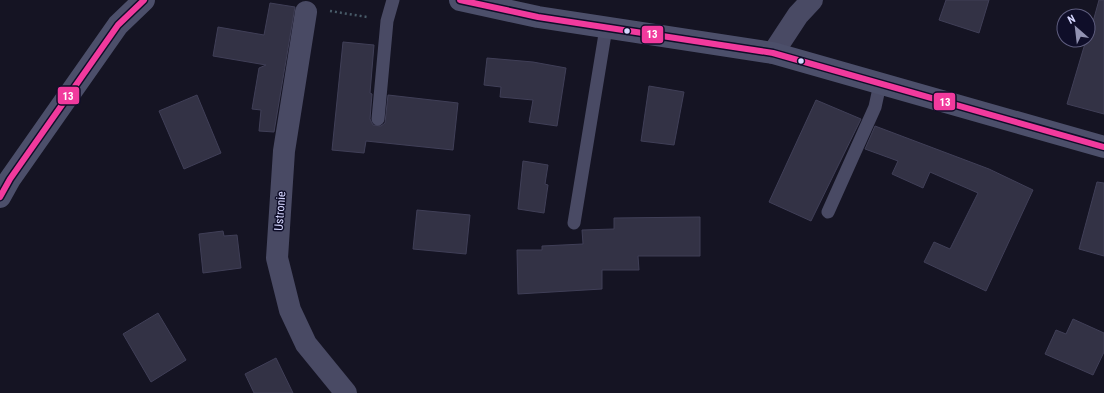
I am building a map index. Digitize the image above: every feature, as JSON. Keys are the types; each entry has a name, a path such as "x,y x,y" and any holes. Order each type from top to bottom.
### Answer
{"main road":[{"path":"0,197 10,179 118,25 144,0"},
{"path":"460,0 538,17 773,53 1104,147"}],"street":[{"path":"773,53 798,14 812,0"},
{"name":"Ustronie","path":"306,12 284,151 277,258 290,310 306,344 346,393"}],"lane":[{"path":"378,119 387,21 393,0"},
{"path":"574,223 606,28"},
{"path":"828,212 875,108 880,84"}],"path":[{"path":"306,12 307,7 387,21"}],"building":[{"path":"946,0 989,0 979,33 939,20"},
{"path":"1099,0 1104,0 1104,114 1067,104 1084,48 1096,48 1096,11"},
{"path":"270,3 295,7 274,132 259,131 261,110 252,109 259,68 266,65 213,56 218,27 264,35"},
{"path":"343,42 374,45 370,93 372,94 370,119 373,125 381,126 385,123 388,95 458,103 453,150 366,141 364,153 332,150"},
{"path":"487,58 533,62 566,68 557,126 529,122 533,100 500,97 501,87 484,85"},
{"path":"649,86 684,92 674,145 641,141"},
{"path":"197,95 221,153 184,169 159,111"},
{"path":"816,100 861,119 811,221 769,202"},
{"path":"875,126 989,169 1033,190 986,291 924,262 934,242 950,249 978,193 930,172 923,188 892,174 898,161 865,149"},
{"path":"523,161 548,165 545,184 548,185 544,213 518,209"},
{"path":"1097,182 1104,183 1104,256 1079,249"},
{"path":"417,210 470,215 466,254 413,249"},
{"path":"700,217 700,256 638,256 639,270 602,270 602,289 518,294 517,250 542,250 542,246 583,244 582,230 614,229 614,218"},
{"path":"223,231 224,236 237,235 241,268 203,273 199,234"},
{"path":"158,313 186,360 151,382 123,334"},
{"path":"1073,319 1104,333 1104,352 1093,375 1045,354 1056,330 1066,334"},
{"path":"276,358 293,393 254,393 245,374"}],"transit line":[{"name":"13","path":"0,197 10,179 118,25 144,0"},
{"name":"13","path":"460,0 538,17 773,53 1104,147"}]}
